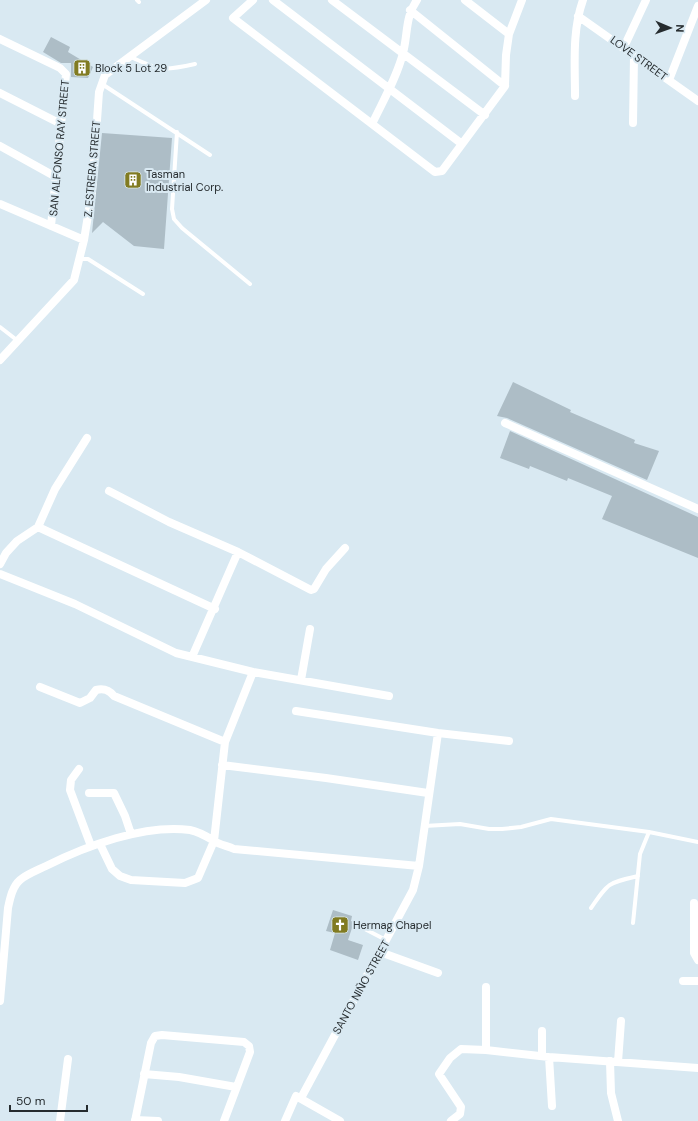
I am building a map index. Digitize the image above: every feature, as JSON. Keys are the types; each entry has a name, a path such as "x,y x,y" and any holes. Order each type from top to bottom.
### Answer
{"street":[{"path":"101,83 110,70 132,57 206,0"},
{"path":"253,0 233,18 435,172 442,171 505,86 506,55 509,34 522,0"},
{"path":"273,0 462,144"},
{"path":"332,0 485,114"},
{"path":"372,124 403,54 410,10 417,0"},
{"path":"465,0 509,34"},
{"path":"575,96 576,36 578,16 583,0"},
{"path":"624,47 646,0"},
{"path":"669,80 698,6"},
{"path":"410,10 505,86"},
{"name":"LOVE STREET","path":"578,16 624,47 634,56 698,101"},
{"name":"SAN ALFONSO RAY STREET","path":"0,39 64,71 66,74 52,226"},
{"path":"633,123 634,56"},
{"name":"Z. ESTRERA STREET","path":"0,360 74,280 81,259 92,191 99,92 101,83"},
{"path":"0,94 61,124"},
{"path":"0,146 56,177"},
{"path":"0,204 84,240"},
{"path":"505,423 698,509"},
{"path":"0,564 6,553 17,541 38,527 55,489 87,438"},
{"path":"109,491 169,522 238,552 310,590 314,589 326,569 345,548"},
{"path":"38,527 214,609"},
{"path":"192,657 238,552"},
{"path":"0,574 75,604 176,653 253,672 389,696"},
{"path":"300,680 310,629"},
{"path":"100,844 112,869 120,876 131,880 185,883 198,878 214,841 225,742 253,672"},
{"path":"40,687 80,703 90,698 96,690 103,689 110,691 114,696 225,742"},
{"path":"296,711 438,733 509,741"},
{"name":"SANTO NIÑO STREET","path":"285,1121 296,1096 301,1098 414,890 419,866 428,793 438,733"},
{"path":"222,765 428,793"},
{"path":"79,769 70,780 70,790 91,846"},
{"path":"89,793 114,793 125,816 131,834"},
{"path":"0,1001 8,908 12,894 19,881 63,857 91,846 131,834 170,830 189,830 203,833 214,841 234,849 419,866"},
{"path":"694,903 694,953 698,960"},
{"path":"380,952 438,972"},
{"path":"683,981 698,981"},
{"path":"486,987 486,1050"},
{"path":"618,1121 611,1093 614,1062 621,1022"},
{"path":"542,1031 552,1106"},
{"path":"158,1121 135,1120 151,1043 155,1036 162,1035 244,1042 249,1046 250,1052 224,1121"},
{"path":"451,1121 460,1114 461,1108 440,1073 459,1050 486,1050 698,1068"},
{"path":"60,1121 68,1059"},
{"path":"144,1074 179,1077 236,1087"},
{"path":"301,1098 340,1121"}],"lane":[{"path":"132,57 156,69 168,70 195,64"},
{"path":"101,83 210,155"},
{"path":"177,132 172,209 174,219 182,228 250,284"},
{"path":"81,259 88,259 143,294"},
{"path":"0,327 18,341"},
{"path":"424,826 460,824 489,829 521,828 551,819 649,832 698,842"},
{"path":"632,923 641,849 649,832"},
{"path":"592,908 605,888 611,883 638,876"},
{"path":"359,926 386,940"}],"building":[{"path":"51,37 70,47 68,52 93,67 88,78 71,77 71,63 61,63 43,52"},
{"name":"Tasman Industrial Corp.","path":"102,133 172,138 164,249 134,246 103,222 92,233"},
{"path":"513,382 571,410 570,412 635,440 634,443 659,451 647,480 507,418 497,416"},
{"path":"510,431 698,517 698,558 602,519 612,496 568,478 567,481 530,466 529,469 500,458"},
{"path":"333,910 352,916 351,921 354,922 348,940 363,945 358,960 330,950 335,933 326,931"}],"place":[{"name":"Block 5 Lot 29","path":"82,68"},
{"name":"Tasman Industrial Corp.","path":"133,180"},
{"name":"Hermag Chapel","path":"340,925"}]}
